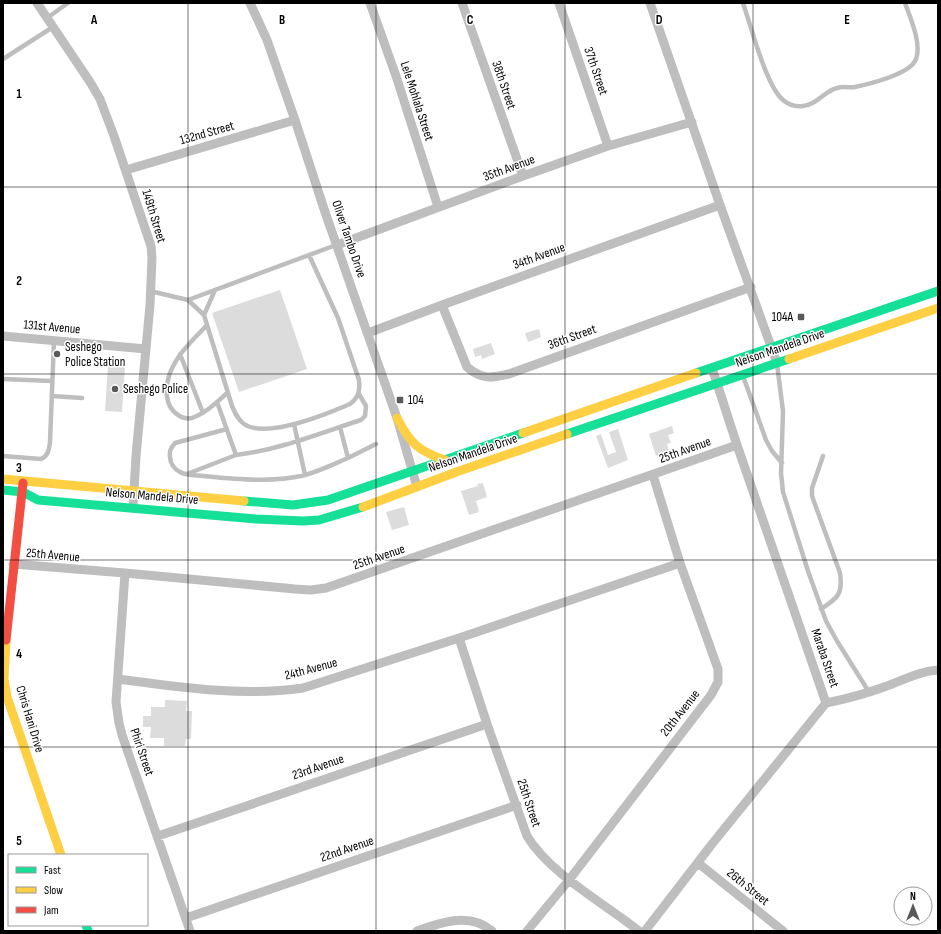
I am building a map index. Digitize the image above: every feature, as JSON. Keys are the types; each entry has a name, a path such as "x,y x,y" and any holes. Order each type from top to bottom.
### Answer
{"main road":[{"name":"Nelson Mandela Drive","path":"3,478 296,506 328,500 938,291"},
{"name":"Nelson Mandela Drive","path":"3,490 23,492 38,500 256,519 303,521 333,516 459,471 938,308"},
{"path":"397,418 405,434 414,446 425,453 445,460"},
{"name":"Chris Hani Drive","path":"23,480 23,492 19,512 6,636 4,690 61,854"}],"street":[{"name":"149th Street","path":"37,3 100,99 126,170 151,246 152,258 150,292 133,508"},
{"name":"Oliver Tambo Drive","path":"250,3 267,40 295,120 397,418 417,487"},
{"name":"Lele Mohlala Street","path":"370,3 396,76 438,208"},
{"name":"38th Street","path":"462,3 523,176"},
{"name":"37th Street","path":"560,3 608,146"},
{"path":"650,3 777,363"},
{"name":"132nd Street","path":"126,170 295,120"},
{"name":"35th Avenue","path":"337,245 608,146 692,122"},
{"name":"34th Avenue","path":"368,333 720,205"},
{"name":"36th Street","path":"442,305 467,367 474,373 492,378 509,374 751,287"},
{"name":"131st Avenue","path":"3,336 146,349"},
{"name":"Maraba Street","path":"645,931 826,703 712,368"},
{"name":"25th Avenue","path":"13,564 295,589 311,590 326,588 737,445"},
{"name":"20th Avenue","path":"527,931 569,880 717,687 719,676 718,669 680,563 653,475"},
{"name":"24th Avenue","path":"118,679 175,687 257,692 303,688 459,638 680,563"},
{"name":"Phiri Street","path":"125,573 116,702 119,723 190,931"},
{"name":"25th Street","path":"459,638 487,724 527,836 533,847 541,856 569,880 639,931"},
{"path":"826,703 869,692 919,674 938,670"},
{"name":"23rd Avenue","path":"158,836 487,724"},
{"name":"22nd Avenue","path":"186,918 517,805"},
{"name":"26th Street","path":"698,863 783,931"},
{"path":"417,931 444,922 465,920 474,921 486,926 492,931"}],"lane":[{"path":"47,18 68,3"},
{"path":"743,3 772,88 784,101 798,107 809,105 837,88 856,87 902,72 914,63 918,52 916,37 905,3"},
{"path":"3,59 53,27"},
{"path":"188,300 337,245"},
{"path":"186,474 236,455 268,450 297,441 361,420 365,416 366,406 359,394 359,380 338,318 309,255"},
{"path":"204,315 215,290"},
{"path":"150,292 188,300 204,315 232,406 238,418 248,426 264,430 294,424 344,406 355,399 359,394"},
{"path":"207,325 180,354 167,383 167,398 174,412 182,418 188,419 203,413 228,393"},
{"path":"3,456 41,459 48,454 50,442 54,340"},
{"path":"180,354 203,413"},
{"path":"777,363 783,411 783,492 808,571 826,621 869,692"},
{"path":"743,375 766,440 772,451 782,463"},
{"path":"3,378 52,381"},
{"path":"52,396 82,398"},
{"path":"217,402 236,455"},
{"path":"294,424 305,475"},
{"path":"340,427 348,458"},
{"path":"227,429 175,443 170,450 170,460 173,466 178,471 186,474 262,480 305,475 327,468 376,444"},
{"path":"821,609 837,599 840,591 841,579 812,496 812,488 823,456"}],"building":[{"path":"280,290 307,369 239,392 212,313"},
{"path":"539,329 541,337 528,342 525,333"},
{"path":"491,343 495,354 482,359 481,355 475,357 473,349"},
{"name":"Seshego Police","path":"108,366 125,367 122,412 105,411"},
{"path":"672,426 674,433 668,435 671,443 667,444 669,451 656,456 649,434"},
{"path":"618,429 628,460 608,468 596,436 601,434 608,455 616,452 609,432"},
{"path":"483,483 487,497 476,501 479,512 469,515 461,491"},
{"path":"404,507 409,525 392,530 386,512"},
{"path":"165,700 187,701 186,711 192,711 191,739 186,739 185,746 164,746 164,738 150,738 151,727 143,727 143,716 151,716 151,707 165,707"}],"traffic: fast":[{"path":"696,373 938,291"},
{"path":"567,434 789,359"},
{"path":"244,501 293,505 328,500 523,433"},
{"path":"3,490 23,492 38,500 256,519 303,521 319,520 363,507"},
{"path":"86,926 88,931"}],"traffic: slow":[{"path":"789,359 938,308"},
{"path":"523,433 696,373"},
{"path":"397,418 406,434 416,445 428,453 445,460"},
{"path":"363,507 459,471 567,434"},
{"path":"3,479 244,501"},
{"path":"6,640 4,679 7,697 61,854"}],"traffic: jam":[{"path":"6,640 23,483"}],"place":[{"name":"104A","path":"801,317"},
{"name":"Seshego Police Station","path":"57,354"},
{"name":"Seshego Police","path":"115,389"},
{"name":"104","path":"400,400"}]}
